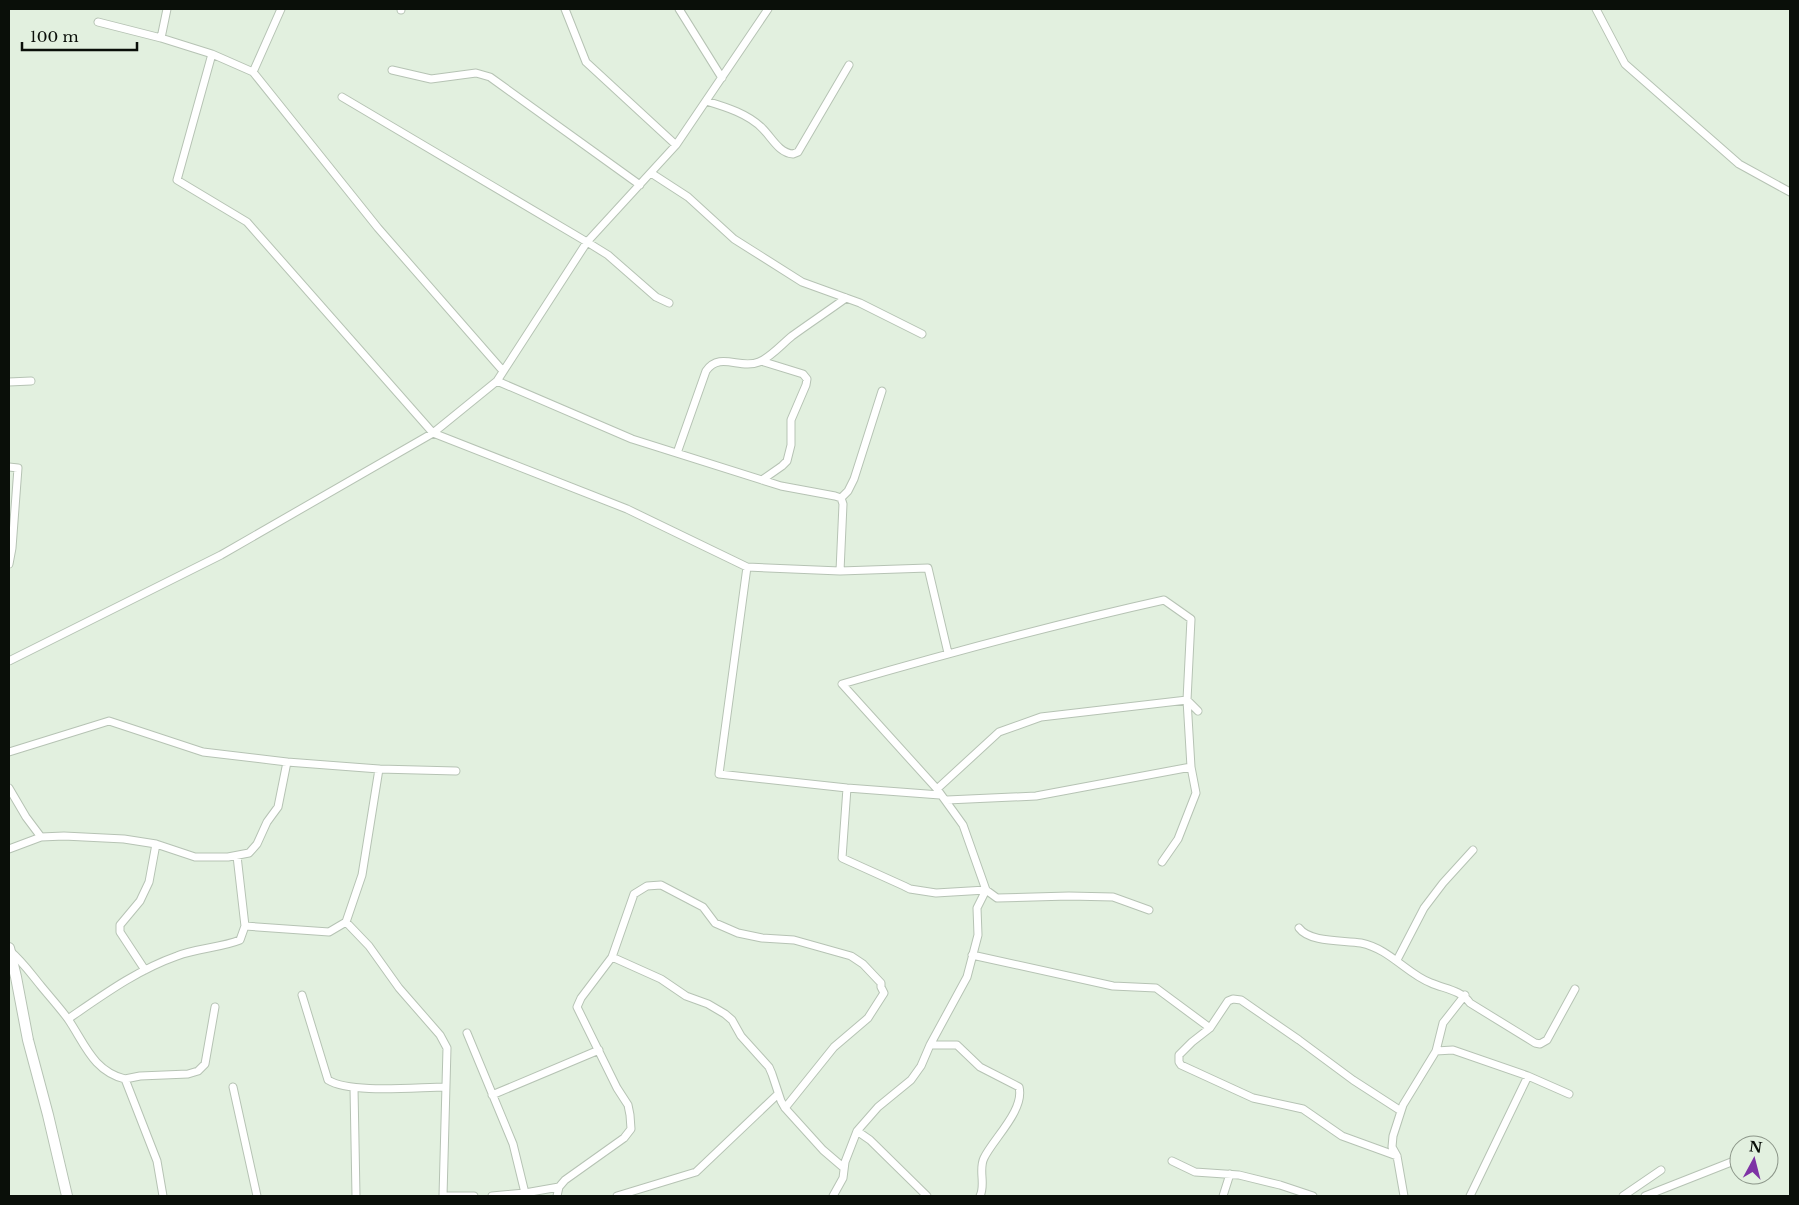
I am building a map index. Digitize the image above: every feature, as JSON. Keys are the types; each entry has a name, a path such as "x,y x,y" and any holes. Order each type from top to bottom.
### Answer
{"street":[{"path":"161,38 167,9"},
{"path":"253,72 281,9"},
{"path":"565,9 586,62 676,145"},
{"path":"679,9 722,78"},
{"path":"9,661 221,555 433,433 497,381 587,242 676,145 768,9"},
{"path":"1596,9 1625,64 1739,164 1790,192"},
{"path":"98,22 161,38 212,54 253,72 378,228 503,371"},
{"path":"212,54 177,180 247,222 433,433 627,509 747,567 840,571 928,568 948,653"},
{"path":"706,100 746,117 762,128 782,150 793,154 798,152 849,65"},
{"path":"392,70 431,79 476,73 490,77 640,185"},
{"path":"342,97 587,242 608,256 656,297 668,303"},
{"path":"651,174 688,197 734,239 802,282 890,317 922,334"},
{"path":"677,453 706,371 711,364 718,361 752,364 761,361 846,298"},
{"path":"761,361 803,374 807,379 791,420 787,461 762,480"},
{"path":"9,382 31,381"},
{"path":"497,381 632,439 781,486 841,498"},
{"path":"841,498 848,491 854,479 882,391"},
{"path":"9,467 18,468 9,564"},
{"path":"840,571 843,504 841,498"},
{"path":"747,567 719,774 847,788 938,792 1000,732 1041,717 1187,700"},
{"path":"1149,910 1113,897 997,898 986,890 963,825 947,800 842,684 948,653 1084,618 1164,600 1191,619 1187,700 1196,793 1178,839 1162,862"},
{"path":"1187,700 1198,711"},
{"path":"9,752 110,721 204,752 287,762 379,769 456,771"},
{"path":"9,849 41,837 64,836 107,838 156,844 195,857 237,856 249,853 257,844 267,822 278,807 287,762"},
{"path":"947,800 1036,796 1192,767"},
{"path":"245,926 329,932 346,922 362,875 379,769"},
{"path":"9,788 26,817 41,837"},
{"path":"847,788 842,858 910,889 936,892 986,890"},
{"path":"145,970 120,932 120,925 140,901 148,882 156,844"},
{"path":"1396,960 1424,908 1473,850"},
{"path":"68,1019 129,977 178,955 230,944 240,940 245,926 237,856"},
{"path":"556,1196 559,1187 565,1180 624,1138 631,1130 628,1105 617,1088 577,1007 581,998 612,957 634,894 646,886 661,885 702,907 715,924 738,933 762,938 794,940 850,956 863,964 881,983 884,993 868,1018 834,1047 785,1108"},
{"path":"833,1196 843,1178 844,1168 857,1131 878,1107 911,1080 921,1066 930,1044 967,978 978,935 977,908 986,890"},
{"path":"346,922 369,946 400,988 440,1035 447,1048 443,1196 474,1196"},
{"path":"1299,928 1303,933 1311,937 1362,943 1370,946 1396,960 1428,983 1465,995 1470,1004 1535,1043 1540,1044 1547,1040 1575,989"},
{"path":"9,950 21,960 68,1019 80,1041 106,1072 112,1076 125,1079 140,1076 188,1074 198,1071 205,1064 216,1007"},
{"path":"9,950 28,1040 67,1196"},
{"path":"972,956 1113,986 1156,988 1210,1028"},
{"path":"612,957 661,979 686,996 708,1004 732,1020 741,1036 769,1067 785,1108 822,1150 844,1168"},
{"path":"302,995 328,1080 336,1085 354,1088 446,1086"},
{"path":"1404,1196 1397,1156 1392,1147 1401,1111 1436,1052 1443,1023 1465,995"},
{"path":"1397,1156 1342,1136 1303,1109 1253,1098 1181,1065 1178,1062 1179,1055 1210,1028 1228,1001 1233,999 1241,1000 1353,1080 1401,1111"},
{"path":"467,1033 513,1144 525,1193"},
{"path":"930,1044 957,1045 980,1067 1019,1087 1018,1106 983,1159 980,1196"},
{"path":"492,1095 599,1050"},
{"path":"1436,1052 1453,1050 1528,1076 1569,1094"},
{"path":"1470,1196 1528,1076"},
{"path":"125,1079 157,1161 163,1196"},
{"path":"233,1087 257,1196"},
{"path":"354,1088 356,1196"},
{"path":"617,1196 696,1172 778,1094"},
{"path":"857,1131 870,1140 927,1196"},
{"path":"1172,1161 1195,1172 1230,1174 1280,1185 1313,1196"},
{"path":"1645,1196 1729,1163"},
{"path":"1622,1196 1661,1170"},
{"path":"1223,1196 1230,1174"},
{"path":"492,1196 559,1187"}]}
